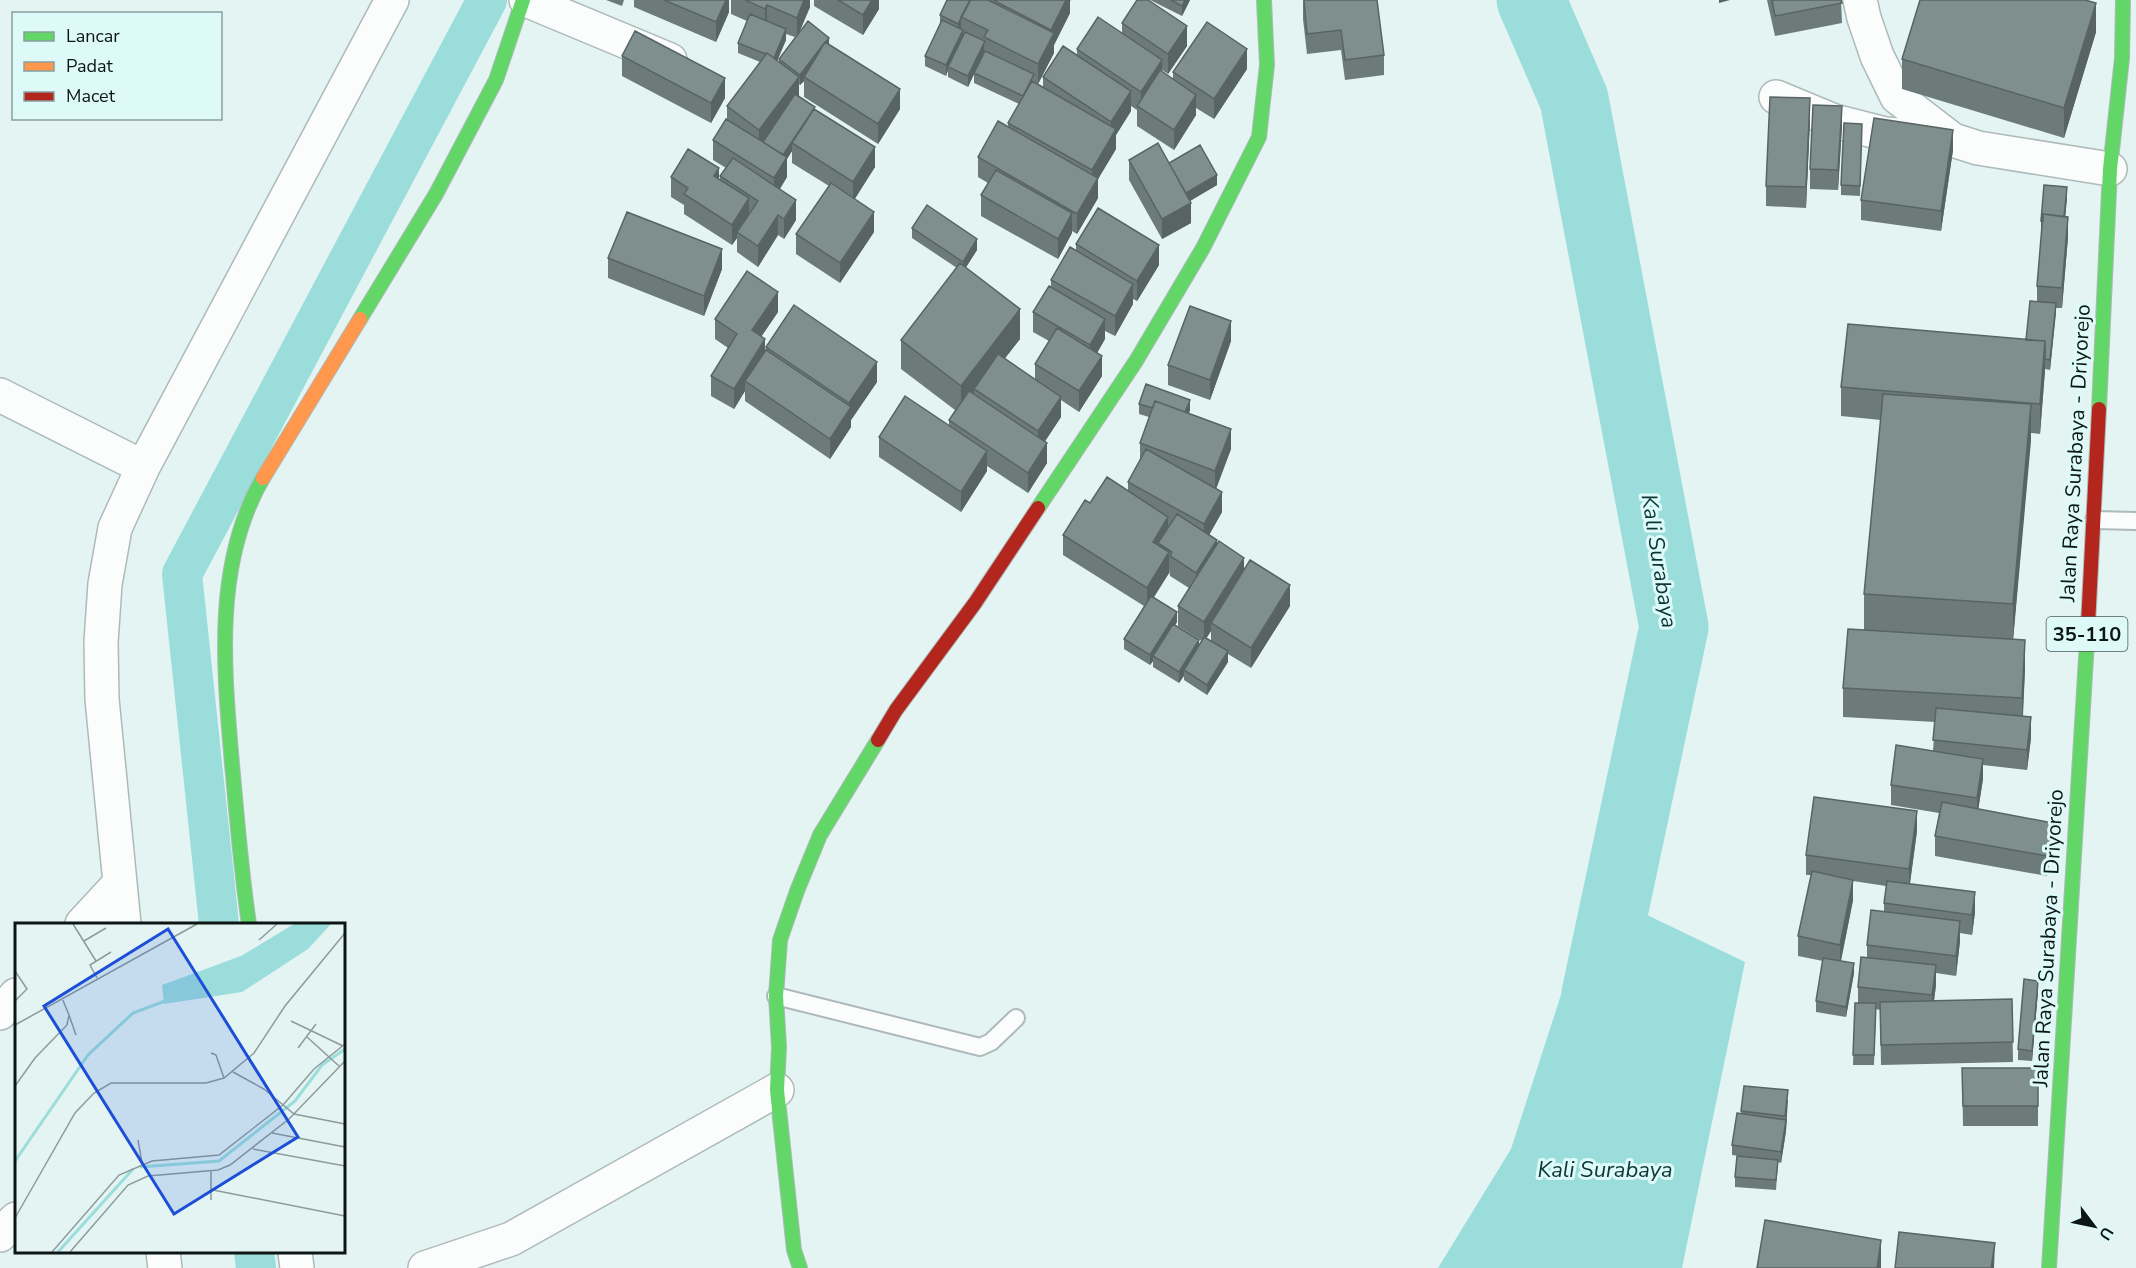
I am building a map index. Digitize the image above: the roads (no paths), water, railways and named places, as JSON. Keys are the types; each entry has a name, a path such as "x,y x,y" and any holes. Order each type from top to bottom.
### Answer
{"street":[{"path":"124,923 102,699 101,642 105,584 115,528 143,467 392,0"},
{"path":"249,923 223,676 225,602 236,547 250,502 436,194 496,80 524,0 702,73"},
{"path":"800,1268 794,1250 777,1090 779,1047 776,996 780,940 797,891 820,836 896,710 975,603 1136,361 1203,248 1259,136 1267,65 1264,0"},
{"path":"1860,0 1877,56 1897,97 1953,140"},
{"name":"Jalan Raya Surabaya - Driyorejo","path":"2049,1268 2094,520 2110,169 2122,58 2123,0"},
{"path":"1776,97 1834,121 1885,134 1953,140 1978,148 2110,169"},
{"path":"0,394 143,467"},
{"path":"83,923 119,884"},
{"path":"0,1013 15,996"},
{"path":"424,1268 511,1239 777,1090"},
{"path":"0,1235 15,1220"},
{"path":"163,1253 165,1268"},
{"path":"295,1253 297,1268"}],"lane":[{"path":"2094,520 2136,521"},
{"path":"776,996 980,1047 991,1042 1016,1018"}],"water":[{"name":"Kali Surabaya","path":"1595,890 1745,962 1682,1268 1438,1268 1511,1149"}],"waterway":[{"path":"219,923 182,574 487,0"},
{"name":"Kali Surabaya","path":"1531,0 1574,99 1674,627 1596,994"},
{"path":"254,1253 256,1268"}]}
